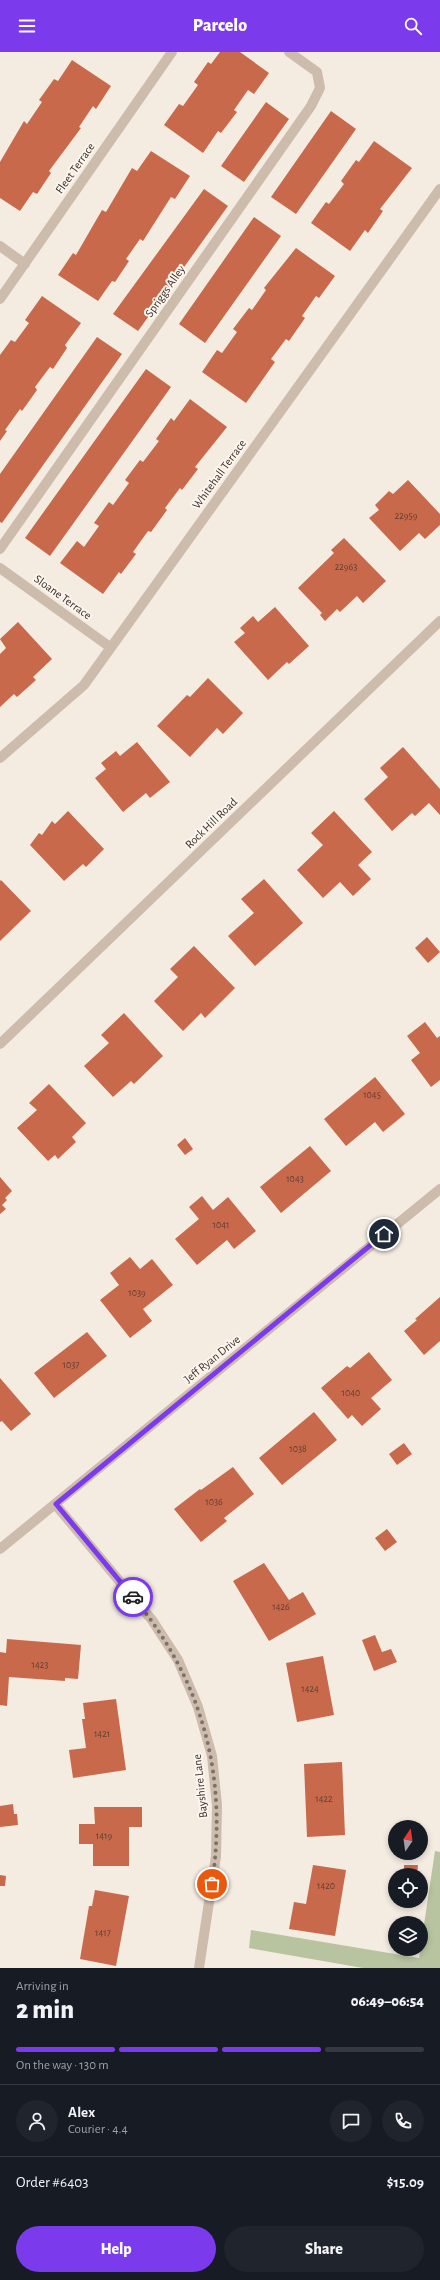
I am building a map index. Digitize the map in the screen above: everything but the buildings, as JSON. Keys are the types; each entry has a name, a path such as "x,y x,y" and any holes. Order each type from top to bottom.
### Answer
{"street":[{"name":"Fleet Terrace","path":"0,299 172,52"},
{"name":"Spriggs Alley","path":"0,550 311,106 320,88 317,72 289,52"},
{"name":"Whitehall Terrace","path":"0,758 84,685 440,189"},
{"path":"0,246 25,264"},
{"name":"Sloane Terrace","path":"0,568 110,647"},
{"name":"Rock Hill Road","path":"0,1044 440,621"},
{"name":"Jeff Ryan Drive","path":"0,1549 440,1189"},
{"name":"Bayshire Lane","path":"56,1504 152,1620 178,1660 198,1707 212,1756 218,1805 216,1856 199,1968"}],"green space":[{"path":"435,1851 440,1852 440,1968 363,1968 249,1948 251,1930 388,1953 388,1956 407,1956 419,1958 419,1956 428,1956 428,1916 425,1916 426,1908 428,1908 428,1898"}],"way so far":[{"path":"133,1597 152,1620 178,1660 198,1707 212,1756 218,1805 216,1856 212,1884"}],"route":[{"path":"133,1597 56,1504 384,1234"}]}
